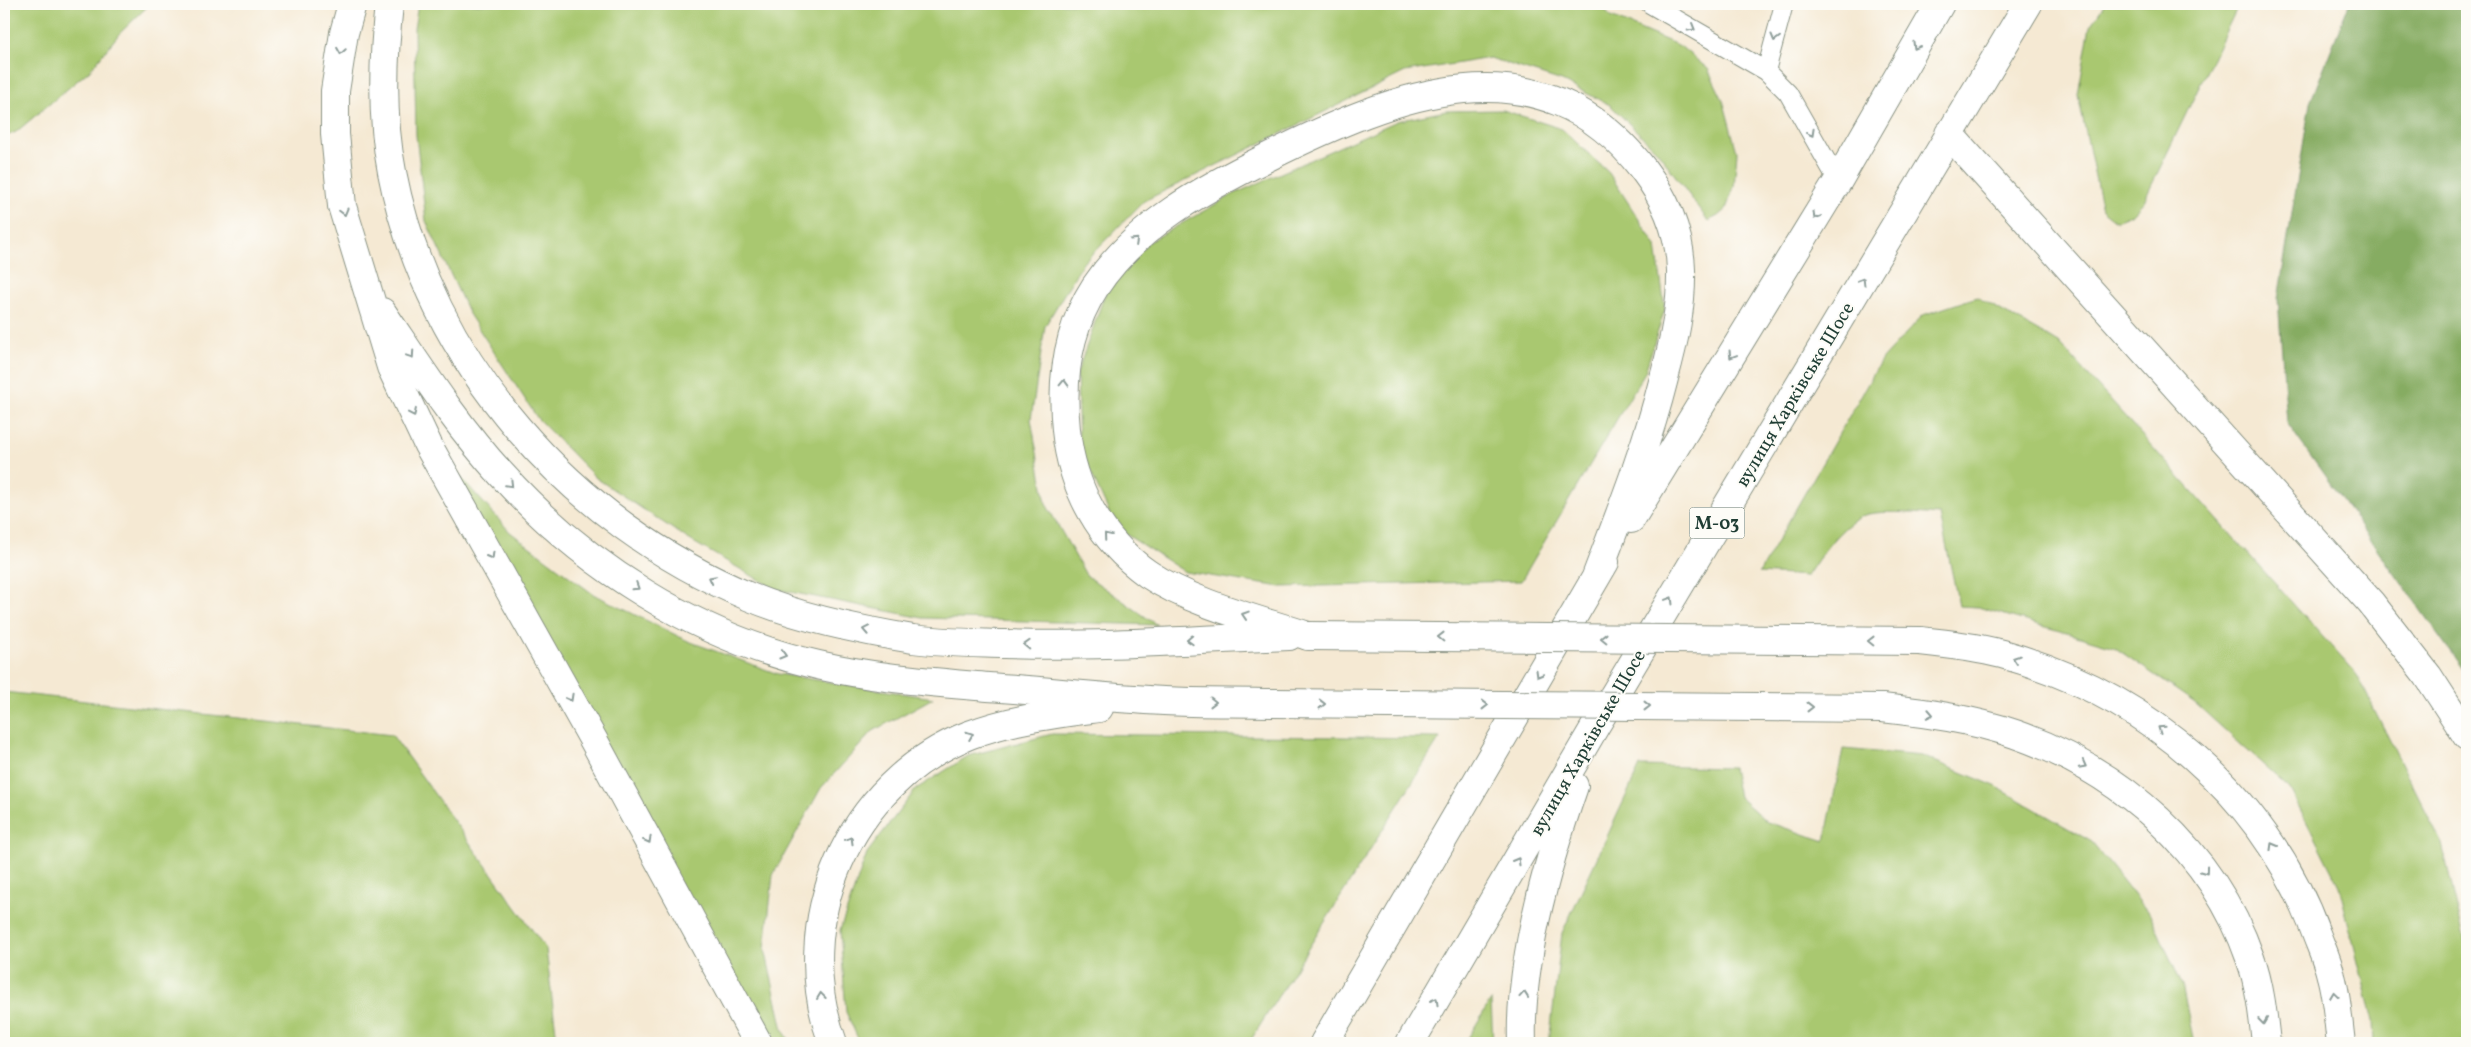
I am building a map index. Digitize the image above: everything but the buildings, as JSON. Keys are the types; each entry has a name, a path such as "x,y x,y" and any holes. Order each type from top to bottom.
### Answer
{"highway":[{"path":"352,4 344,33 335,91 334,134 342,206 391,367 428,445 607,766 758,1043"},
{"path":"389,4 386,44 386,136 392,173 404,219 416,257 430,290 448,326 488,390 537,451 582,493 656,549 718,582 779,607 859,629 916,639 1063,646 1308,636 1920,641 1958,645 2002,654 2063,675 2110,697 2163,730 2212,771 2264,832 2304,900 2331,976 2341,1043"},
{"path":"1324,1043 1596,577 1838,181 1940,4"},
{"name":"вулиця Харківське Шосе","path":"1410,1043 1596,725 2028,4"},
{"path":"1308,636 1185,594 1151,576 1123,554 1102,531 1084,500 1072,467 1063,401 1064,369 1070,343 1081,313 1095,288 1113,264 1160,219 1193,197 1324,129 1410,97 1440,91 1472,88 1529,92 1554,100 1580,114 1609,134 1633,157 1653,183 1666,206 1678,239 1681,269 1674,339 1648,437 1596,577"},
{"path":"1950,134 2370,603 2428,676 2467,736"},
{"path":"365,286 436,394 469,438 503,477 537,511 598,560 675,611 739,640 783,656 858,672 942,684 1164,701 1882,708 1957,719 2014,734 2064,755 2096,772 2137,800 2176,835 2205,871 2230,910 2251,958 2262,1002 2266,1043"},
{"path":"833,1043 823,1014 818,978 819,923 825,895 837,863 852,835 892,785 940,750 968,735 1049,714 1164,701"},
{"path":"1522,1043 1526,973 1539,907 1570,798 1596,725"}],"lane":[{"path":"1650,4 1766,71 1788,93 1838,181"},
{"path":"1766,71 1784,4"}],"green space":[{"path":"4,4 150,4 119,34 90,70 16,132 4,137"},
{"path":"418,4 1599,4 1611,17 1680,46 1708,69 1723,100 1737,152 1734,187 1726,209 1708,221 1658,152 1610,105 1562,81 1490,58 1405,72 1144,201 1082,264 1045,326 1031,419 1046,504 1086,575 1157,625 923,618 775,589 688,539 596,478 538,419 469,314 426,221 416,135 414,29"},
{"path":"2105,4 2239,4 2144,201 2131,215 2116,221 2102,210 2078,95 2090,26"},
{"path":"2349,4 2467,4 2467,675 2287,423 2278,299 2310,103"},
{"path":"1503,110 1562,129 1609,173 1656,246 1665,309 1645,372 1521,581 1281,587 1185,572 1116,528 1079,446 1077,373 1107,288 1147,243 1234,194 1397,121 1446,111"},
{"path":"1977,297 2059,343 2357,675 2442,844 2467,950 2467,1043 2374,1043 2373,1021 2339,886 2290,789 2195,703 2114,647 1978,607 1959,606 1940,515 1889,512 1862,516 1853,521 1838,535 1824,551 1807,576 1759,573 1882,359 1923,315"},
{"path":"445,460 510,532 593,594 688,641 778,674 933,698 873,731 821,788 773,875 765,949 783,1030 791,1043 768,1043"},
{"path":"4,692 392,735 546,949 556,1032 554,1043 4,1043"},
{"path":"1052,734 1440,738 1249,1043 860,1043 846,1012 840,930 867,853 916,789 968,756"},
{"path":"1843,749 1922,756 1995,786 2092,842 2151,916 2182,985 2194,1043 1549,1043 1562,933 1640,766 1733,768 1739,797 1767,822 1825,841"},
{"path":"1491,1000 1493,1043 1465,1043"}]}
